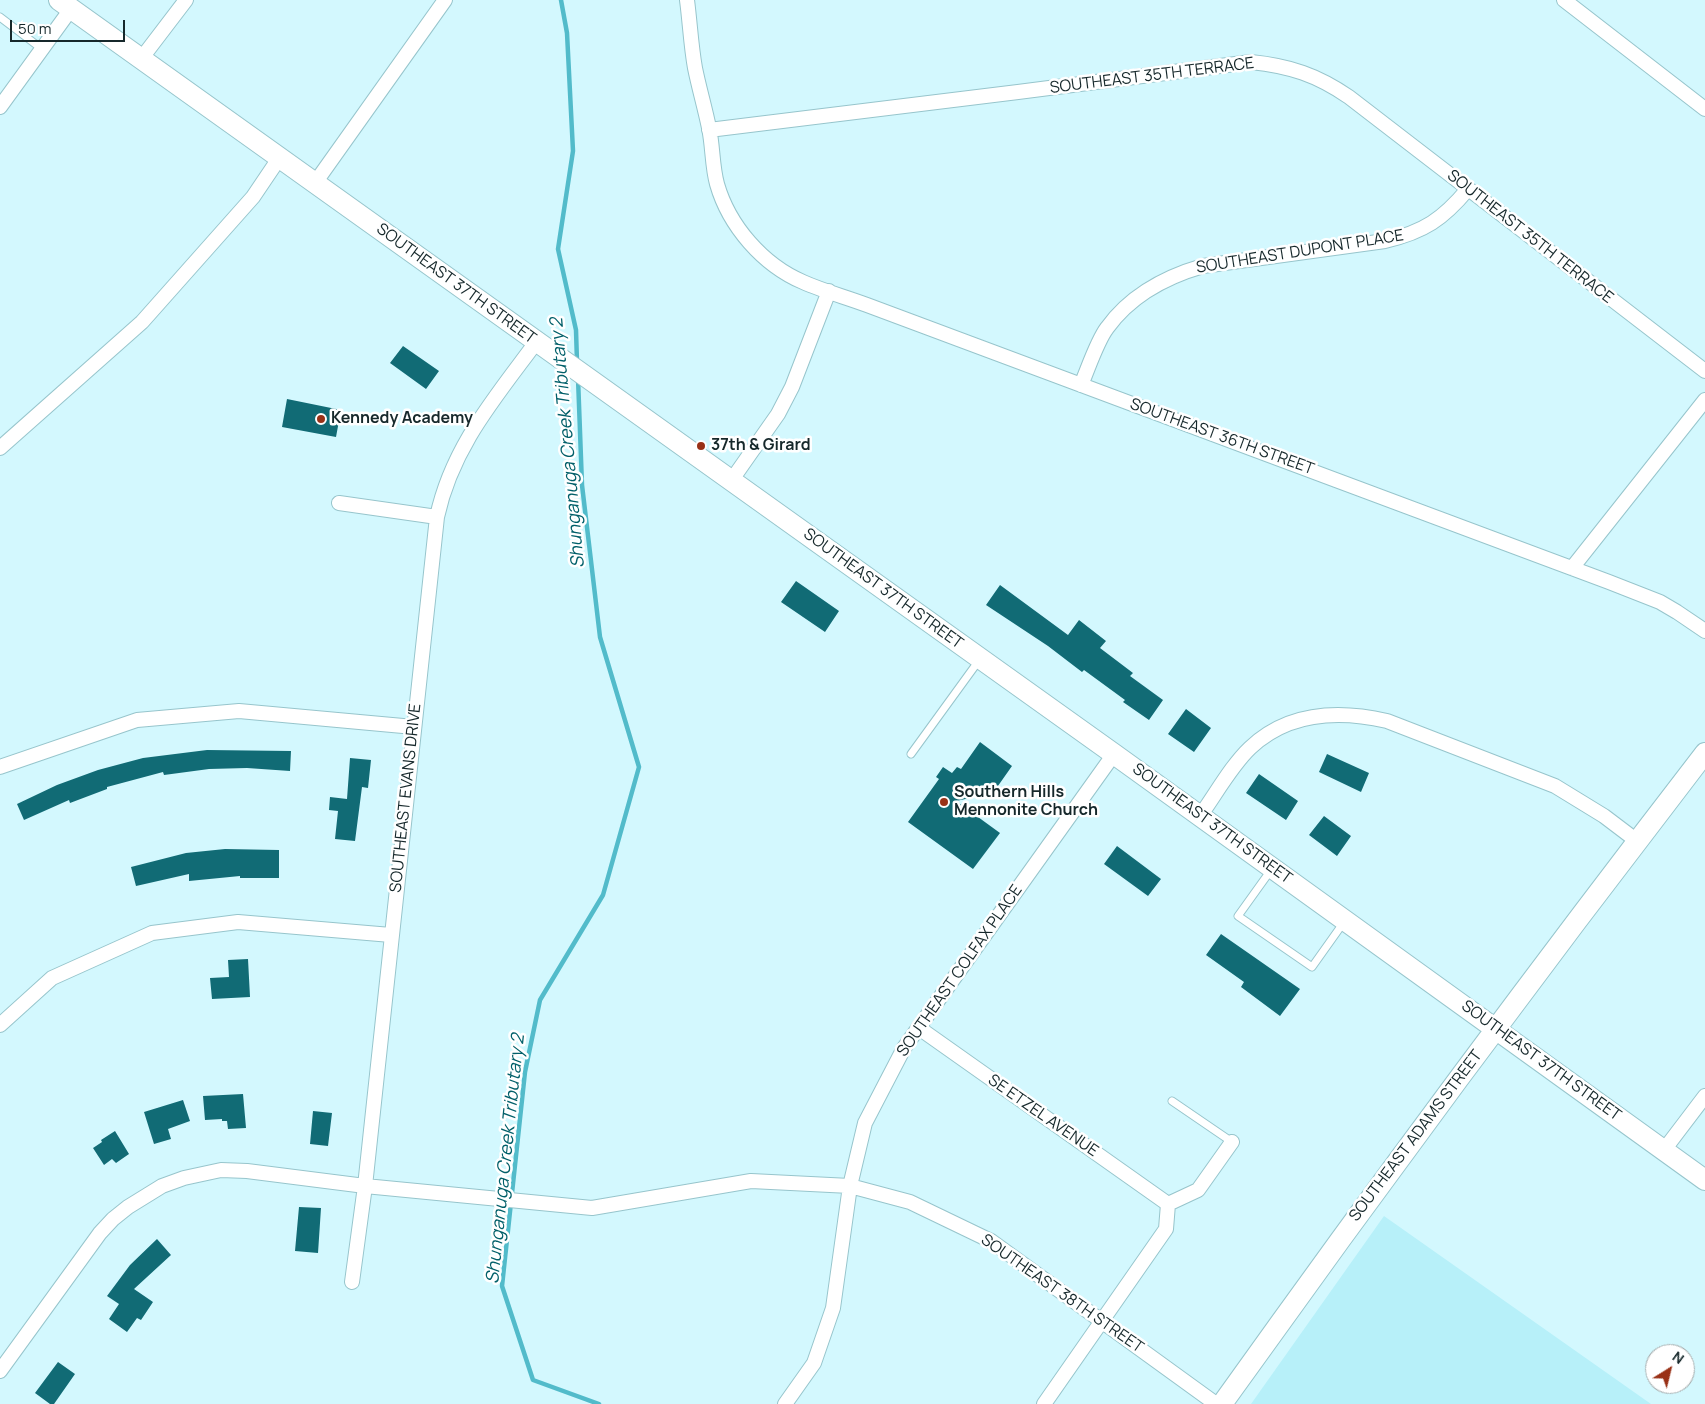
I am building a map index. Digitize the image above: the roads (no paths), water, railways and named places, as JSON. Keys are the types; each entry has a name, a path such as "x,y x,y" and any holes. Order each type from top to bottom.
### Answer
{"main road":[{"name":"SOUTHEAST 37TH STREET","path":"65,5 1114,754 1705,1180"},
{"name":"SOUTHEAST ADAMS STREET","path":"1222,1404 1345,1231 1705,753"}],"street":[{"path":"141,60 186,0"},
{"path":"314,183 445,0"},
{"name":"SOUTHEAST 36TH STREET","path":"687,0 695,67 709,130 717,185 734,221 744,236 769,261 791,276 1660,602 1705,631"},
{"path":"1564,0 1705,109"},
{"path":"0,107 42,49 65,5"},
{"name":"SOUTHEAST 35TH TERRACE","path":"709,130 1251,62 1278,65 1297,70 1333,86 1705,371"},
{"path":"0,448 142,322 253,197 280,157"},
{"name":"SOUTHEAST DUPONT PLACE","path":"1081,384 1106,329 1128,304 1149,288 1184,271 1203,266 1385,241 1402,237 1422,230 1440,218 1468,189"},
{"path":"731,481 778,414 792,387 829,291"},
{"name":"SOUTHEAST EVANS DRIVE","path":"352,1282 365,1186 437,516 448,478 460,451 478,422 541,345"},
{"path":"1572,568 1705,400"},
{"path":"339,503 437,516"},
{"path":"0,766 137,720 146,719 239,711 414,727"},
{"path":"1200,816 1249,749 1265,735 1295,720 1338,714 1387,721 1556,786 1604,816 1637,841"},
{"name":"SOUTHEAST COLFAX PLACE","path":"785,1404 814,1363 833,1308 850,1186 865,1123 904,1048 1114,754"},
{"path":"0,1025 52,978 152,933 238,922 391,935"},
{"name":"SE ETZEL AVENUE","path":"919,1028 1168,1204"},
{"path":"1664,1150 1705,1096"},
{"path":"1044,1404 1166,1229 1168,1204 1198,1190 1232,1142"},
{"name":"SOUTHEAST 38TH STREET","path":"0,1371 100,1233 113,1219 128,1207 162,1186 184,1178 221,1170 247,1171 365,1186 592,1208 751,1182 850,1186 910,1202 991,1241 1216,1404"}],"lane":[{"path":"0,17 42,49"},
{"path":"911,754 980,659"},
{"path":"1272,868 1238,916 1312,967 1345,920"},
{"path":"1172,1101 1232,1142"}],"waterway":[{"name":"Shunganuga Creek Tributary 2","path":"561,0 567,33 573,151 558,249 576,330 577,362"},
{"name":"Shunganuga Creek Tributary 2","path":"578,378 582,485 600,637 639,767 603,895 540,1000 525,1072 502,1286 533,1380 599,1404"}],"place":[{"name":"Kennedy Academy","path":"321,419"},
{"name":"37th & Girard","path":"701,446"},
{"name":"Southern Hills Mennonite Church","path":"944,802"}]}
